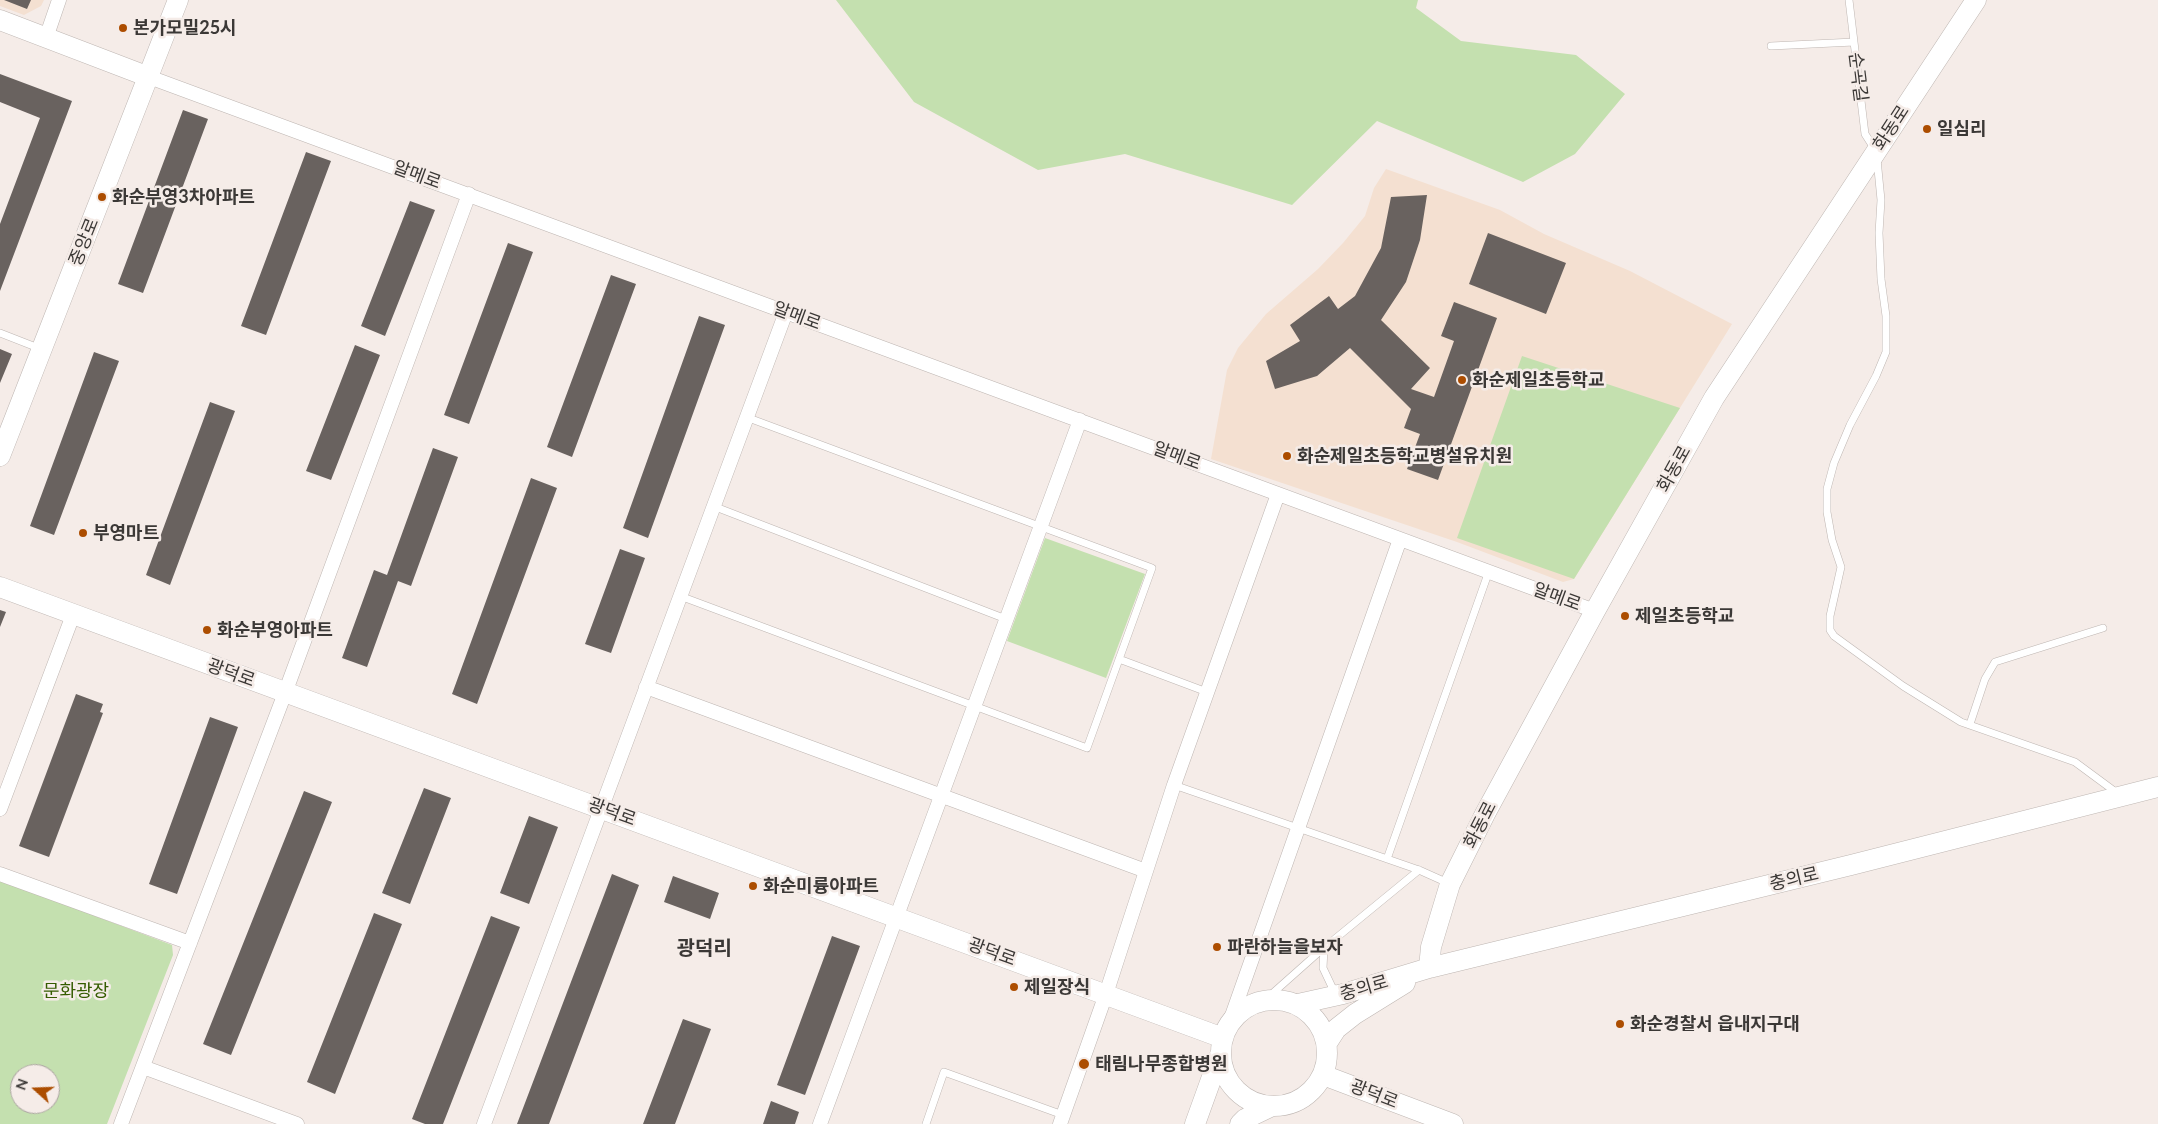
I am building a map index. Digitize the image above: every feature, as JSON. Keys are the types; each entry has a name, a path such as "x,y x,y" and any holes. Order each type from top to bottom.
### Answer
{"street":[{"path":"46,38 59,0"},
{"name":"중앙로","path":"0,456 178,0"},
{"name":"화동로","path":"1429,968 1431,947 1450,884 1485,814 1595,611 1714,398 1976,0"},
{"name":"알메로","path":"0,20 149,77 1595,611"},
{"path":"121,1124 285,693 469,194"},
{"path":"484,1124 786,312"},
{"path":"824,1123 941,796 1080,420"},
{"path":"1062,1120 1106,994 1174,785 1278,494"},
{"path":"1195,1124 1400,539"},
{"name":"광덕로","path":"0,587 1224,1039"},
{"path":"0,808 73,614"},
{"path":"646,687 1146,871"},
{"name":"충의로","path":"1298,1004 1344,994 1429,968 1851,865 2158,787"},
{"path":"0,874 190,943"},
{"name":"충의로","path":"1327,1043 1336,1029 1355,1014 1429,968"},
{"path":"1265,1000 1281,1000 1298,1004 1310,1013 1321,1027 1327,1043 1328,1060 1323,1075 1314,1089 1302,1100 1286,1106 1270,1107 1254,1103 1240,1095 1229,1083 1223,1068 1224,1039 1238,1014 1250,1005 1265,1000"},
{"path":"143,1067 297,1124"},
{"name":"광덕로","path":"1323,1075 1453,1124"},
{"path":"1240,1124 1245,1119 1270,1107"}],"lane":[{"name":"순곡길","path":"1849,0 1865,134 1876,151"},
{"path":"1770,46 1854,42"},
{"path":"1876,151 1881,200 1879,233 1881,279 1886,316 1886,352 1876,376 1850,425 1834,463 1827,489 1827,512 1832,540 1841,567 1830,616 1830,630 1834,636 1903,686 1961,722 2075,762 2122,796"},
{"path":"0,333 41,349"},
{"path":"680,596 1087,748 1152,568 746,417"},
{"path":"714,506 1006,619"},
{"path":"1387,859 1489,571"},
{"path":"1970,724 1984,679 1995,662 2103,628"},
{"path":"1119,659 1207,692"},
{"path":"1174,785 1419,870 1450,884"},
{"path":"1265,1000 1321,950 1419,870"},
{"path":"1321,950 1322,968 1326,979 1332,987 1344,994"},
{"path":"926,1124 944,1072 1062,1120"}],"shaded area":[{"path":"0,0 44,0 41,6 24,15 0,6"},
{"name":"화순제일초등학교","path":"1386,169 1500,210 1544,234 1630,271 1732,324 1574,579 1563,582 1457,542 1211,459 1227,370 1238,348 1266,314 1318,269 1343,243 1365,216 1374,188"}],"green space":[{"path":"836,0 1418,0 1416,8 1461,41 1576,55 1625,94 1575,154 1523,182 1377,121 1292,205 1125,154 1038,170 914,102"},
{"path":"1522,356 1680,408 1574,579 1457,538"},
{"path":"1045,538 1145,574 1106,678 1007,641"},
{"name":"문화광장","path":"0,880 172,945 173,955 107,1124 0,1124"}],"building":[{"path":"4,0 31,0 27,9"},
{"path":"0,74 72,101 0,291 0,224 40,118 0,102"},
{"path":"183,110 208,119 143,293 118,284"},
{"path":"306,152 331,161 266,335 241,326"},
{"path":"1427,195 1420,240 1406,282 1381,320 1430,368 1411,389 1434,397 1454,341 1441,336 1454,302 1497,318 1438,480 1407,469 1420,434 1404,428 1411,409 1350,348 1317,376 1275,389 1266,361 1300,341 1290,325 1329,296 1338,309 1355,296 1381,248 1391,197"},
{"path":"410,201 435,210 385,336 361,326"},
{"path":"1488,233 1566,263 1546,314 1469,284"},
{"path":"508,243 533,252 469,424 444,415"},
{"path":"611,275 636,284 572,457 547,447"},
{"path":"699,316 725,325 648,538 623,528"},
{"path":"355,345 380,355 331,480 306,471"},
{"path":"0,349 12,354 0,383"},
{"path":"94,352 119,361 54,535 30,526"},
{"path":"210,402 235,411 170,585 146,575"},
{"path":"433,448 458,457 411,586 398,581 367,667 342,658 374,570 387,575"},
{"path":"531,478 557,488 477,704 452,694"},
{"path":"620,549 645,558 611,653 585,644"},
{"path":"0,610 6,612 0,627"},
{"path":"76,694 103,704 100,712 103,713 49,857 19,846"},
{"path":"210,717 238,727 177,894 149,884"},
{"path":"424,788 451,798 410,904 382,893"},
{"path":"304,791 332,802 231,1055 203,1044"},
{"path":"529,816 558,827 529,904 500,893"},
{"path":"612,874 639,885 549,1124 517,1124"},
{"path":"673,876 719,893 710,919 664,902"},
{"path":"374,913 402,924 335,1094 307,1082"},
{"path":"491,916 520,927 443,1124 425,1124 412,1119"},
{"path":"832,936 860,946 805,1095 777,1085"},
{"path":"683,1019 711,1029 675,1124 643,1124"},
{"path":"771,1101 799,1112 795,1124 763,1124"}],"place":[{"name":"본가모밀25시","path":"123,28"},
{"name":"일심리","path":"1927,129"},
{"name":"화순부영3차아파트","path":"102,197"},
{"name":"화순제일초등학교","path":"1462,380"},
{"name":"화순제일초등학교병설유치원","path":"1287,456"},
{"name":"부영마트","path":"83,533"},
{"name":"제일초등학교","path":"1625,616"},
{"name":"화순부영아파트","path":"207,630"},
{"name":"화순미륭아파트","path":"753,886"},
{"name":"파란하늘을보자","path":"1217,947"},
{"name":"제일장식","path":"1014,987"},
{"name":"화순경찰서 읍내지구대","path":"1620,1024"},
{"name":"태림나무종합병원","path":"1084,1064"}],"district":[{"name":"광덕리","path":"704,949"}]}
